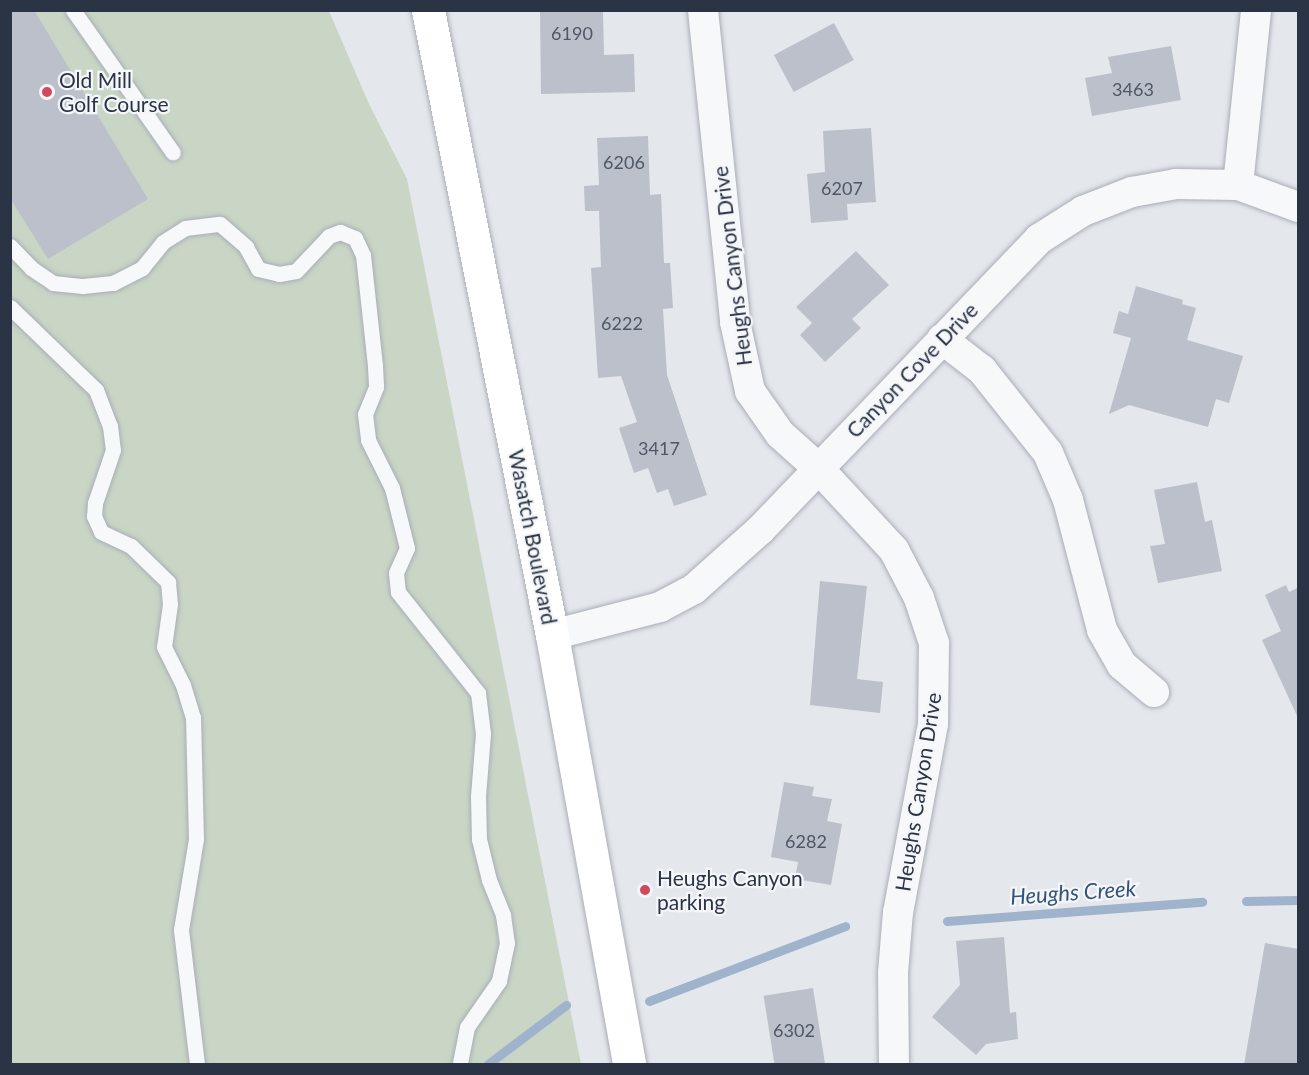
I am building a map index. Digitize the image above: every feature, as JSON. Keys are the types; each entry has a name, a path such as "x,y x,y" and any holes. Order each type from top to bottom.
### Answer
{"street":[{"name":"Wasatch Boulevard","path":"428,10 552,635 629,1065"},
{"name":"Heughs Canyon Drive","path":"702,10 741,364 750,391 780,434 818,468 894,550 919,598 934,643 933,724 897,922 893,973 894,1065"},
{"path":"1238,185 1256,10"},
{"name":"Canyon Cove Drive","path":"552,635 660,607 694,589 760,530 1039,239 1083,211 1132,192 1176,184 1238,185 1299,207"},
{"path":"942,339 982,370 1048,453 1068,500 1102,630 1122,665 1154,692"}],"lane":[{"path":"73,10 173,153"},
{"path":"10,246 31,268 53,284 83,286 113,283 142,268 163,242 185,228 220,224 246,247 258,269 279,274 296,271 329,236 340,232 355,238 363,255 375,366 376,387 365,414 368,440 392,488 407,548 396,573 398,592 478,693 483,734 478,796 479,839 489,880 503,915 507,943 499,981 467,1027 460,1065"},
{"path":"10,307 96,390 110,426 113,450 95,503 94,516 101,532 131,546 168,582 170,604 164,647 183,685 193,717 196,839 181,930 196,1065"}],"green space":[{"name":"Old Mill Golf Course","path":"11,11 329,11 369,104 407,179 581,1064 11,1064"}],"building":[{"name":"Old Mill Golf Course","path":"10,10 34,10 148,199 48,259 10,198"},
{"path":"540,10 603,12 604,55 634,54 635,92 541,94"},
{"path":"834,23 854,60 794,92 774,55"},
{"path":"1171,46 1181,100 1092,116 1085,78 1112,73 1108,57"},
{"path":"871,128 876,202 847,204 848,220 811,223 807,174 825,172 823,131"},
{"path":"648,136 650,195 661,194 664,263 670,263 673,308 663,309 667,375 707,495 674,506 668,489 657,493 648,468 634,473 619,428 637,422 621,376 598,378 591,268 601,267 599,211 585,211 584,186 599,185 597,138"},
{"path":"856,251 889,285 852,319 861,328 825,362 800,335 812,323 796,307"},
{"path":"1136,286 1183,300 1182,304 1196,308 1187,340 1243,356 1229,403 1216,399 1208,427 1129,405 1109,414 1131,338 1113,333 1119,311 1128,314"},
{"path":"1197,482 1205,522 1212,520 1222,571 1158,583 1150,546 1165,544 1154,490"},
{"path":"820,581 867,586 857,679 883,682 880,713 810,705"},
{"path":"1286,585 1289,592 1299,587 1299,720 1262,640 1281,631 1265,595"},
{"path":"784,782 814,787 812,796 832,799 827,821 842,824 831,885 795,879 798,862 771,857"},
{"path":"1004,937 1010,1013 1016,1012 1018,1039 986,1044 976,1055 932,1017 960,985 956,941"},
{"path":"1265,943 1299,949 1299,1065 1244,1065"},
{"path":"813,988 825,1064 774,1064 764,996"}],"waterway":[{"name":"Heughs Creek","path":"1246,901 1298,900"},
{"name":"Heughs Creek","path":"947,921 1202,902"},
{"name":"Heughs Creek","path":"649,1001 845,926"},
{"name":"Heughs Creek","path":"488,1064 566,1005"}],"place":[{"name":"Old Mill Golf Course","path":"47,92"},
{"name":"Heughs Canyon parking","path":"645,890"}]}
